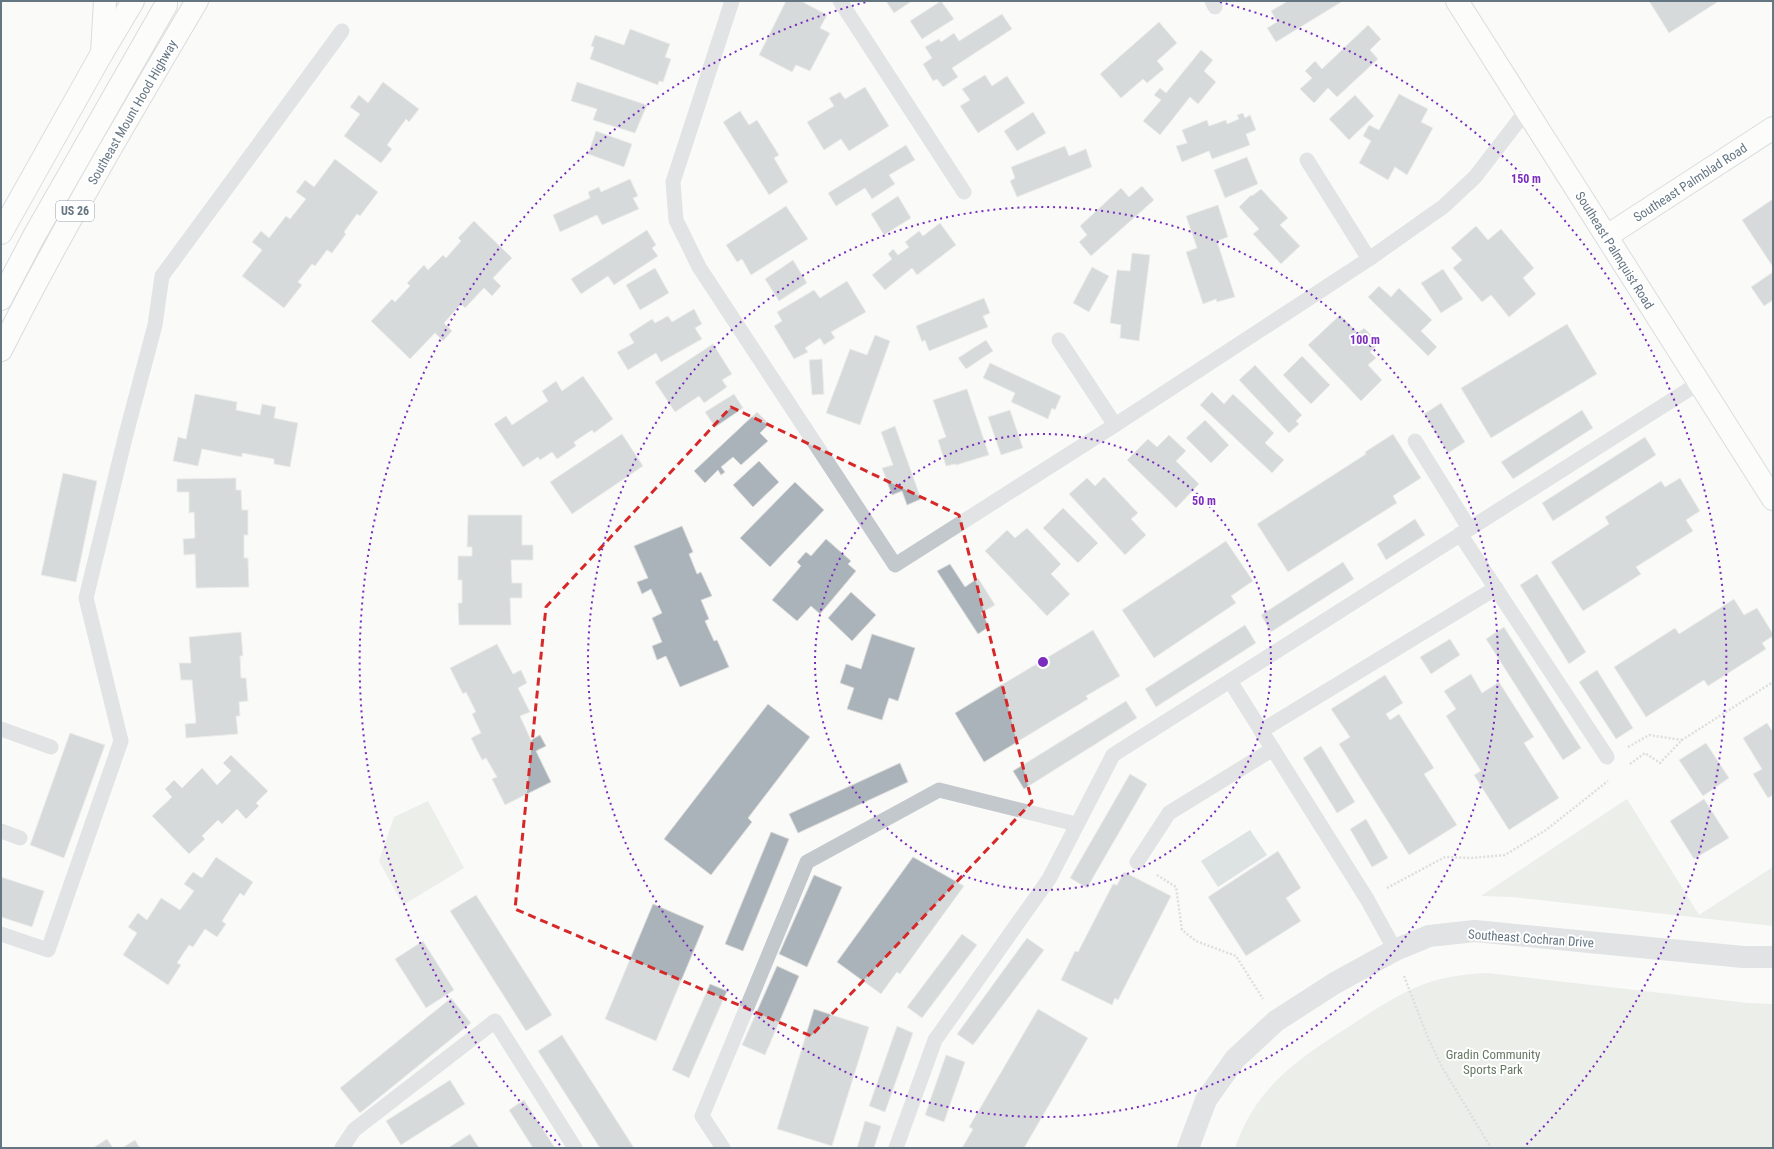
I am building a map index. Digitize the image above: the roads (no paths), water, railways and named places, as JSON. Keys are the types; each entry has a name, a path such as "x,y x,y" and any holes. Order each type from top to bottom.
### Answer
{"main road":[{"path":"102,53 105,1"},
{"path":"1,233 102,53 133,1"},
{"path":"1,299 38,229 166,5 166,1"},
{"name":"Southeast Mount Hood Highway","path":"1,350 84,196 198,1"},
{"name":"Southeast Palmquist Road","path":"1457,1 1773,499"},
{"name":"Southeast Palmblad Road","path":"1607,236 1773,128"}],"street":[{"name":"Southeast Cochran Drive","path":"1188,1148 1206,1100 1235,1059 1276,1021 1335,983 1395,950 1429,936 1475,931 1743,957 1773,957"}],"lane":[{"path":"732,1 673,182 676,220 699,267 895,565 1115,425 1369,258 1444,206 1475,177 1526,111"},
{"path":"840,1 964,192"},
{"path":"1,934 48,950 121,741 86,598 125,438 155,325 162,276 342,30"},
{"path":"1307,160 1369,258"},
{"path":"1059,340 1115,425"},
{"path":"896,1148 935,1040 1049,879 1076,824 1113,755 1699,383"},
{"path":"1415,441 1496,588 1608,757"},
{"path":"1261,730 1496,588"},
{"path":"1230,681 1367,899 1395,950"},
{"path":"1,729 50,748"},
{"path":"1137,862 1169,813 1273,749"},
{"path":"723,1148 702,1116 807,862 939,790 1076,824"},
{"path":"1,832 20,838"},
{"path":"342,1148 354,1130 495,1021 575,1148"}],"park label":[{"name":"Gradin Community Sports Park","path":"1493,1062"}]}
